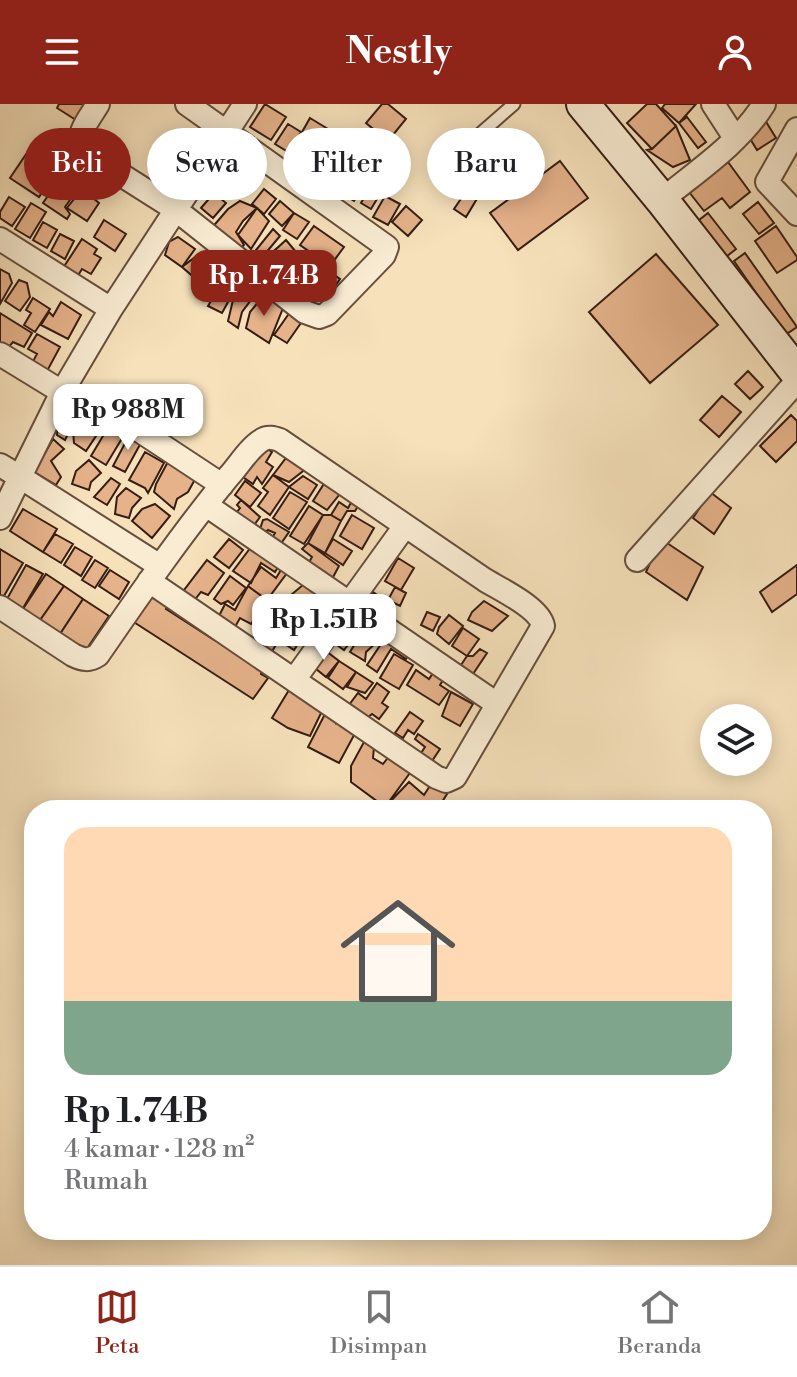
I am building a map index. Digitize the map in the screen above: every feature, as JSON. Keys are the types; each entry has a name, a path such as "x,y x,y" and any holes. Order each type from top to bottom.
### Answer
{"street":[{"path":"98,104 80,135 78,143 82,150 175,209 305,312 319,317 327,314 384,255 387,247 267,160"},
{"path":"187,104 222,128"},
{"path":"228,128 245,104"},
{"path":"583,104 797,373"},
{"path":"713,104 735,138"},
{"path":"662,200 735,138 764,104"},
{"path":"793,207 767,182 797,129"},
{"path":"0,518 62,392 181,200"},
{"path":"0,239 111,309"},
{"path":"0,354 62,392 131,425 222,485"},
{"path":"637,560 797,381"},
{"path":"0,465 154,574 294,680 446,781 455,777 543,626 543,620 517,599 280,440 269,437 255,447 206,505 154,574 98,655 92,659 83,660 73,655 0,607"},
{"path":"206,505 497,704"},
{"path":"294,680 405,526"}],"lane":[{"path":"487,128 514,104"}],"building":[{"path":"59,104 91,104 79,122 57,108"},
{"path":"265,104 286,117 271,140 267,138 267,128 250,127"},
{"path":"382,104 388,104 406,119 399,128 372,128 366,123"},
{"path":"647,104 656,104 676,126 652,149 627,123"},
{"path":"665,104 696,104 679,123 662,108"},
{"path":"687,117 706,142 698,148 679,123"},
{"path":"310,118 326,128 304,128"},
{"path":"765,120 776,138 757,150 746,132"},
{"path":"676,126 690,160 673,167 647,150 652,149"},
{"path":"283,132 283,149 275,144"},
{"path":"24,157 24,187 10,178"},
{"path":"560,161 588,198 518,250 490,213 508,200 545,200 545,172"},
{"path":"728,162 750,192 730,208 722,198 704,211 689,192"},
{"path":"267,192 276,199 264,214 252,204 255,200 267,200"},
{"path":"9,197 25,207 12,226 0,218"},
{"path":"45,200 70,200 65,207 70,214 67,219 43,203"},
{"path":"73,200 95,200 99,203 87,221 67,208"},
{"path":"208,200 226,203 213,218 201,208"},
{"path":"363,200 376,200 371,209 361,203"},
{"path":"383,200 400,204 388,225 373,217"},
{"path":"460,200 476,200 466,217 454,209"},
{"path":"240,201 257,208 236,232 244,245 237,253 210,230 228,209"},
{"path":"280,201 294,213 282,226 269,214"},
{"path":"758,202 774,223 759,234 743,214"},
{"path":"31,203 46,212 30,238 15,229"},
{"path":"406,206 422,220 408,236 392,222"},
{"path":"257,208 269,221 251,249 238,235"},
{"path":"294,213 309,222 297,239 283,230"},
{"path":"708,213 736,249 717,264 689,228"},
{"path":"104,220 126,234 115,251 94,237"},
{"path":"43,222 57,230 47,248 33,240"},
{"path":"314,226 344,247 330,266 300,245"},
{"path":"776,226 797,257 777,273 755,241"},
{"path":"273,229 280,236 264,255 258,268 249,264 256,250"},
{"path":"60,234 74,241 65,259 51,251"},
{"path":"178,237 195,249 182,267 165,255 169,242"},
{"path":"82,239 97,249 94,254 101,258 91,274 82,269 77,277 63,268"},
{"path":"286,240 296,252 279,269 267,262"},
{"path":"211,250 217,256 197,280 182,267 198,255"},
{"path":"745,253 797,327 785,335 734,261"},
{"path":"656,254 718,325 650,383 589,312"},
{"path":"300,255 309,260 292,293 283,283 288,264"},
{"path":"232,265 251,278 233,293 222,313 208,306"},
{"path":"323,267 340,279 325,301 313,293 307,301 298,294 309,278"},
{"path":"0,269 9,274 12,283 0,304"},
{"path":"19,280 27,283 30,297 20,311 5,301"},
{"path":"245,290 254,296 242,312 238,328 228,321 233,300"},
{"path":"265,294 283,308 269,343 246,328 250,312"},
{"path":"33,298 50,309 35,332 24,325 31,313 26,310"},
{"path":"61,302 81,315 68,339 41,325 49,312 53,316"},
{"path":"290,312 303,320 287,343 274,335"},
{"path":"0,313 32,333 24,347 13,342 7,349 0,344"},
{"path":"37,334 60,347 46,373 31,365 37,354 28,349"},
{"path":"748,371 763,387 750,399 735,384"},
{"path":"722,396 741,412 719,437 700,420"},
{"path":"67,401 75,405 78,414 65,440 57,435 58,420"},
{"path":"83,408 100,414 95,423 100,430 86,451 74,443 73,431 82,420"},
{"path":"791,415 797,421 797,441 776,462 760,446"},
{"path":"112,421 127,430 106,465 91,456"},
{"path":"131,432 143,439 125,472 113,466"},
{"path":"53,439 64,449 51,461 61,477 56,485 34,472"},
{"path":"266,448 272,452 266,462 273,467 262,484 257,477 253,484 237,473"},
{"path":"145,452 164,463 148,493 145,488 129,480"},
{"path":"289,454 307,468 289,482 273,475"},
{"path":"170,458 198,474 188,492 177,499 174,509 154,492"},
{"path":"89,460 101,473 91,482 89,490 72,484 76,471"},
{"path":"273,475 289,487 270,515 258,506 268,492 263,488"},
{"path":"303,476 317,485 308,499 289,487"},
{"path":"111,478 120,484 107,505 94,497"},
{"path":"327,479 343,490 327,510 313,501"},
{"path":"245,481 261,493 250,507 235,495"},
{"path":"126,488 141,498 132,508 129,518 115,514 117,497"},
{"path":"290,492 307,502 289,529 273,518"},
{"path":"710,492 731,508 714,534 693,518"},
{"path":"353,499 360,503 355,511 347,511 341,521 331,515 339,502 348,508"},
{"path":"241,500 260,517 252,528 234,516"},
{"path":"155,504 170,516 152,538 132,521 142,509"},
{"path":"309,506 323,515 304,544 290,536"},
{"path":"23,509 57,529 43,552 10,531"},
{"path":"323,515 331,515 341,521 325,553 308,543"},
{"path":"352,515 374,528 362,549 340,536"},
{"path":"267,519 289,532 280,545 271,540 275,533 268,530 264,534 259,532 263,520"},
{"path":"55,534 73,544 61,563 43,552"},
{"path":"229,539 243,550 229,568 214,557"},
{"path":"333,539 352,551 343,565 325,553"},
{"path":"661,539 703,567 687,600 646,572"},
{"path":"254,543 282,561 275,572 261,563 251,583 233,571"},
{"path":"308,543 339,566 332,579 308,564 312,557 302,549"},
{"path":"75,547 92,557 81,576 64,565"},
{"path":"0,549 23,563 1,601 0,600"},
{"path":"398,558 414,568 401,590 385,581"},
{"path":"95,560 108,568 95,588 82,580"},
{"path":"207,560 224,573 208,595 201,592 193,602 181,594"},
{"path":"26,565 43,574 19,615 3,606"},
{"path":"284,565 290,569 267,600 248,586 261,567 276,578"},
{"path":"797,565 797,594 772,612 760,592"},
{"path":"110,570 129,582 119,599 99,586"},
{"path":"46,574 64,586 38,623 19,615"},
{"path":"230,576 246,588 233,605 228,601 221,604 214,599"},
{"path":"304,584 311,591 316,586 331,601 312,628 286,610 291,595"},
{"path":"64,586 83,599 58,637 38,623"},
{"path":"248,586 267,600 251,624 240,618 235,627 218,618 225,604 235,610"},
{"path":"395,587 406,593 400,606 388,600"},
{"path":"143,591 153,598 157,591 171,600 166,609 214,640 218,634 263,663 261,674 268,678 253,699 126,617"},
{"path":"373,592 386,601 378,612 365,603"},
{"path":"83,599 109,616 84,653 58,637"},
{"path":"268,599 280,607 267,628 255,620"},
{"path":"484,601 508,616 492,631 468,620"},
{"path":"352,610 370,624 363,633 357,633 344,650 330,640"},
{"path":"283,612 308,628 294,650 279,640 271,653 252,640 260,628 267,628"},
{"path":"427,612 440,617 433,631 421,625"},
{"path":"449,615 463,626 449,644 437,634"},
{"path":"463,628 479,639 467,656 452,646"},
{"path":"368,630 378,641 366,652 365,661 350,652"},
{"path":"384,634 411,652 406,659 391,649 377,672 367,665"},
{"path":"322,648 339,661 326,677 310,664"},
{"path":"480,649 487,653 473,674 461,665 467,656 473,656"},
{"path":"394,654 413,665 399,689 380,678"},
{"path":"339,661 356,672 343,689 328,678"},
{"path":"437,667 447,674 440,685 449,691 439,705 407,685 416,670 429,679"},
{"path":"356,672 373,683 365,693 347,687"},
{"path":"377,683 389,692 382,703 388,707 379,719 372,714 367,718 349,705 358,693 366,699"},
{"path":"292,685 323,709 310,736 272,718"},
{"path":"451,692 473,704 460,726 442,716"},
{"path":"326,712 333,713 336,723 341,717 359,726 339,763 308,747"},
{"path":"410,712 423,721 414,734 408,730 403,738 395,733"},
{"path":"418,734 440,749 432,761 421,753 425,747 415,739"},
{"path":"364,742 374,747 373,758 383,764 393,751 415,766 390,800 375,800 351,782 351,766"},
{"path":"435,778 447,794 443,800 392,800 409,782 424,795"}]}
